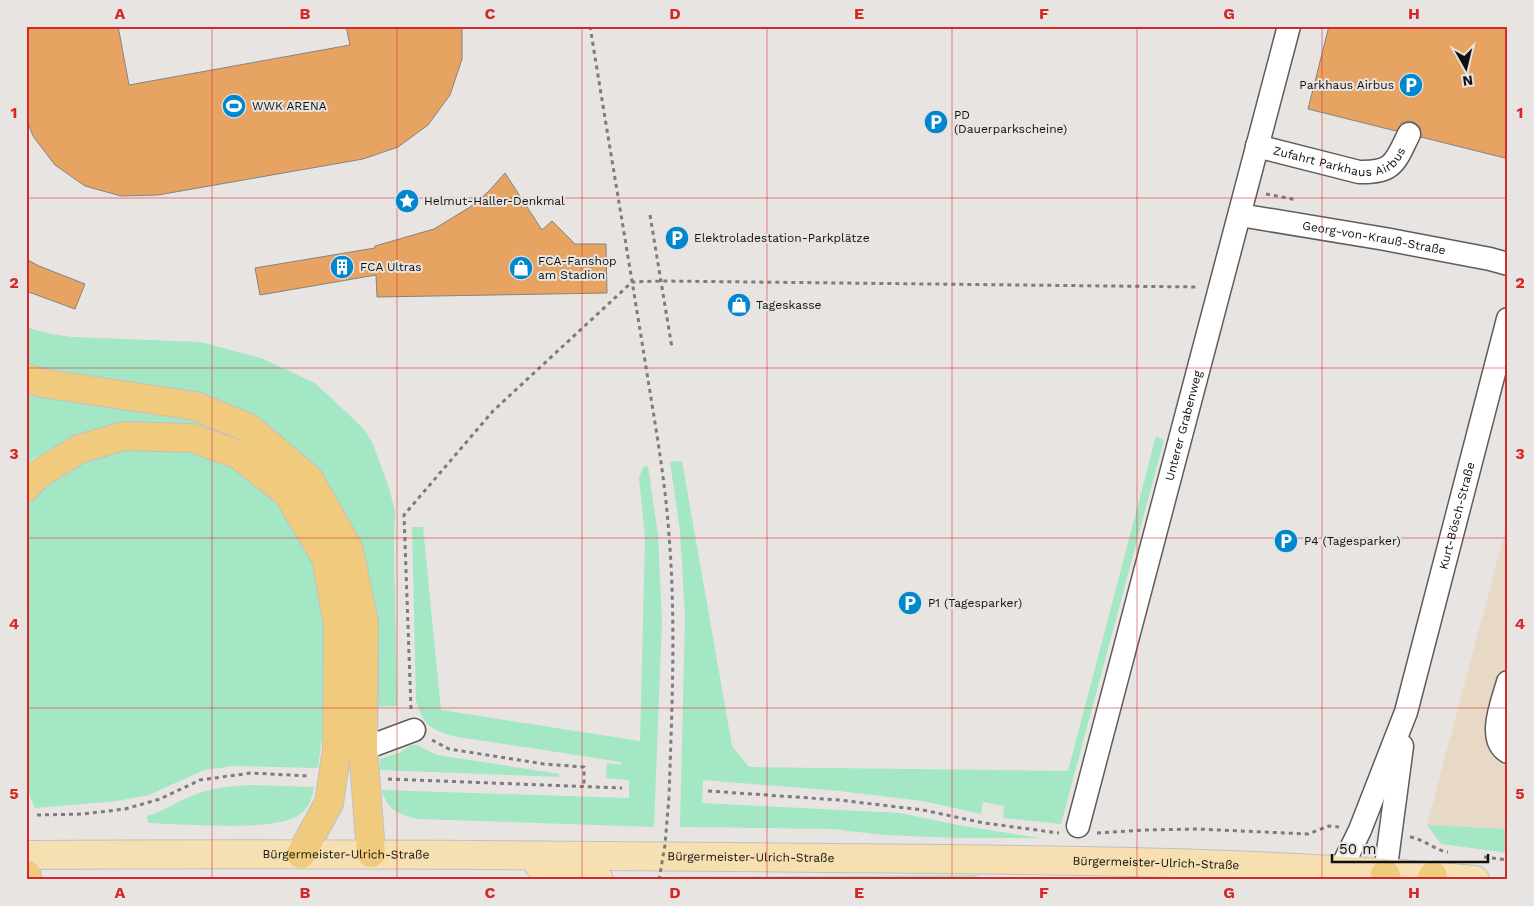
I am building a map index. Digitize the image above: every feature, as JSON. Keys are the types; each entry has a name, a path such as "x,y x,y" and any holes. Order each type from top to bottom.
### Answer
{"highway":[{"path":"26,378 42,383 195,406 249,428 309,479 349,550 364,623 363,749 371,853"},
{"path":"26,487 37,474 79,449 124,436 134,436 192,438 239,455 288,494 326,558 338,625 337,749 329,804 301,854"},
{"path":"26,874 28,880"}],"main road":[{"name":"Bürgermeister-Ulrich-Straße","path":"26,855 371,853 1079,860 1340,870 1386,877 1434,869 1475,880"},
{"path":"491,854 599,880"}],"street":[{"name":"Unterer Grabenweg","path":"1079,831 1289,26"},
{"name":"Zufahrt Parkhaus Airbus","path":"1257,146 1359,172 1373,172 1382,171 1396,160 1409,134"},
{"name":"Georg-von-Krauß-Straße","path":"1240,215 1490,259 1508,264"},
{"name":"Kurt-Bösch-Straße","path":"1340,870 1360,830 1406,712 1508,319"},
{"path":"1508,682 1497,721 1497,731 1498,740 1504,750 1508,752"},
{"name":"Kurt-Bösch-Straße","path":"1386,877 1406,712"},
{"path":"363,749 414,730"}],"path":[{"path":"590,26 660,460 669,533 673,628 669,796 666,845 659,880"},
{"path":"650,215 672,348"},
{"path":"584,786 584,766 544,764 448,749 414,730 410,703 404,515 493,411 632,282 1206,287 1220,291"},
{"path":"37,815 83,814 126,809 160,799 200,780 251,773 315,776"},
{"path":"388,779 622,788"},
{"path":"708,791 839,800 923,810 984,823 1079,831 1197,829 1308,834 1328,826 1360,830"},
{"path":"1391,835 1417,838 1434,869"}],"shaded area":[{"path":"1508,520 1508,829 1427,825"}],"green space":[{"path":"26,327 50,334 73,337 201,342 261,358 315,383 363,428 373,444 395,511 397,706 363,707 364,623 249,428 26,378"},
{"path":"26,392 203,423 205,432 104,429 60,444 31,460 26,466"},
{"path":"1156,436 1164,440 1061,824 1003,818 1004,806 983,802 981,814 923,801 839,791 703,780 702,803 900,813 963,826 1040,838 959,838 884,835 832,829 680,827 685,617 680,531 670,462 682,461 732,746 749,767 1068,771"},
{"path":"127,446 190,449 233,464 278,500 314,561 326,627 326,705 318,768 234,766 204,770 149,795 117,801 35,808 26,786 26,499 83,458"},
{"path":"648,466 658,535 662,620 654,827 418,819 399,813 387,803 381,790 629,798 629,780 606,778 607,763 621,765 621,762 452,736 437,731 425,721 416,701 412,527 423,527 441,710 640,741 645,537 639,478 643,467"},
{"path":"411,745 417,745 437,755 559,774 559,777 379,770 380,759 399,753"},
{"path":"253,785 314,787 307,807 297,816 285,821 247,826 148,823 147,816 201,792 224,787"},
{"path":"1427,825 1508,829 1508,853 1441,844"},
{"path":"981,875 962,880 646,880 638,877"}],"building":[{"name":"WWK ARENA","path":"26,26 118,26 129,85 350,45 346,26 462,26 462,59 450,95 428,125 398,147 363,159 158,195 121,196 85,186 55,165 33,136 26,118"},
{"name":"Parkhaus Airbus","path":"1329,26 1508,26 1508,147 1505,158 1421,137 1420,127 1414,122 1402,123 1396,131 1308,109"},
{"path":"505,173 542,230 552,221 575,244 606,244 607,293 377,297 376,275 260,295 255,268 375,248 375,246 434,229 470,207 488,192"},
{"path":"26,259 85,284 75,309 26,291"}],"place":[{"name":"Parkhaus Airbus","path":"1411,85"},
{"name":"WWK ARENA","path":"234,106"},
{"name":"PD (Dauerparkscheine)","path":"936,122"},
{"name":"Helmut-Haller-Denkmal","path":"407,201"},
{"name":"Elektroladestation-Parkplätze","path":"677,238"},
{"name":"FCA Ultras","path":"342,267"},
{"name":"FCA-Fanshop am Stadion","path":"521,268"},
{"name":"Tageskasse","path":"739,305"},
{"name":"P4 (Tagesparker)","path":"1286,541"},
{"name":"P1 (Tagesparker)","path":"910,603"}]}
